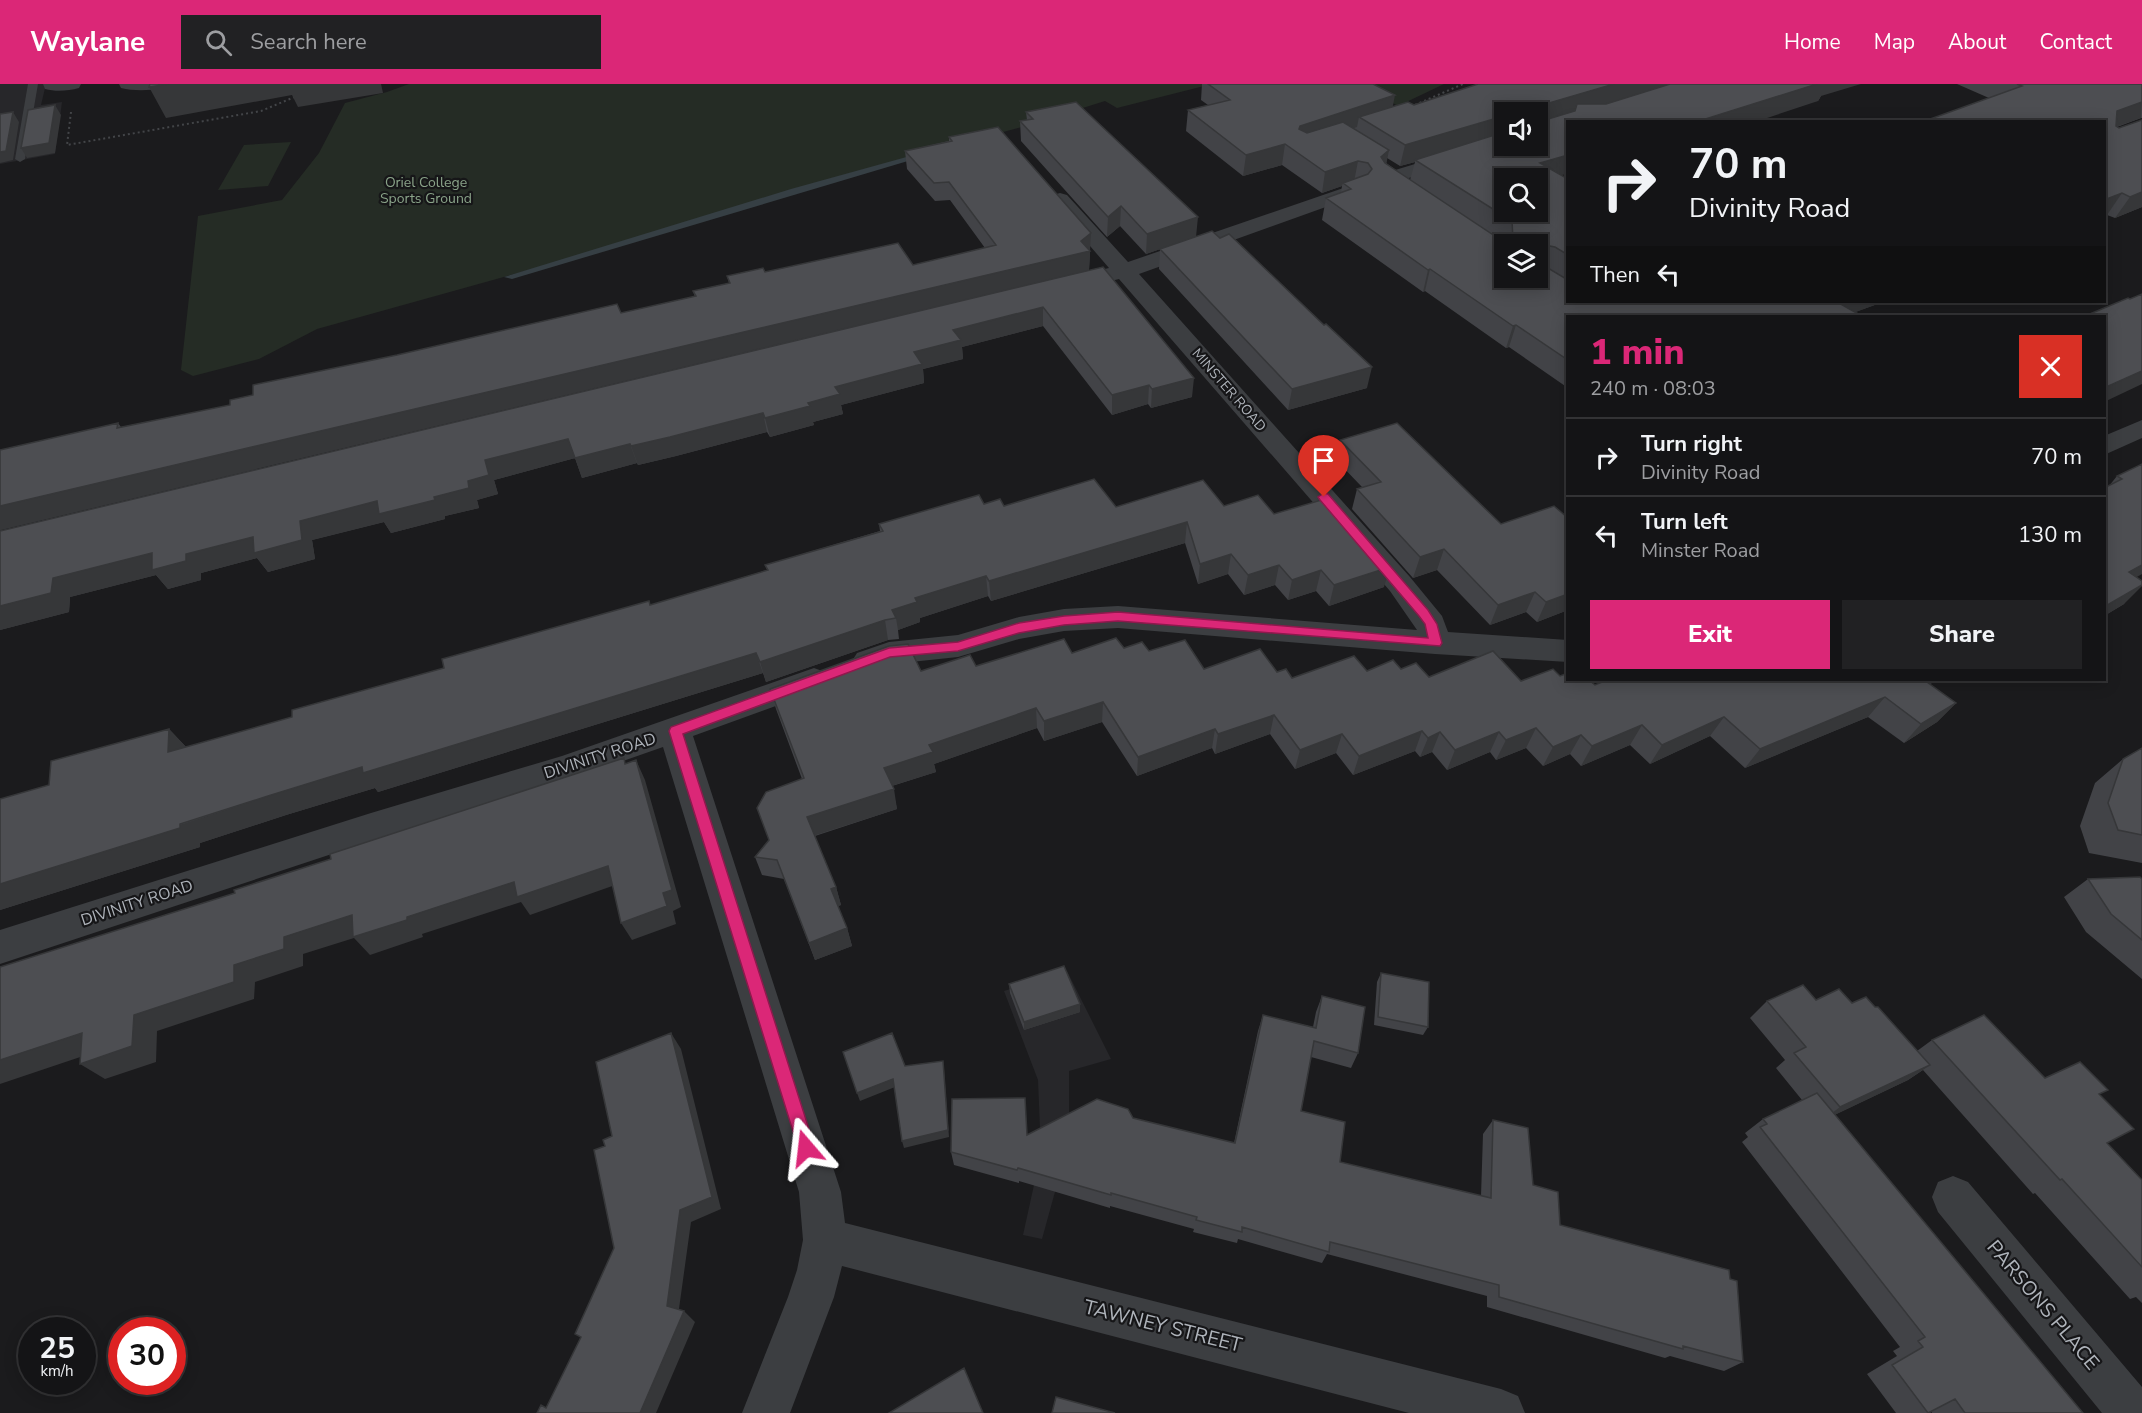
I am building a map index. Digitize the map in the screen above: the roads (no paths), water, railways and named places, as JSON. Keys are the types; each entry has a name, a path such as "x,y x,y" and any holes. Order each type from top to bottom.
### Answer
{"street":[{"path":"39,85 72,84"},
{"path":"128,84 154,84"},
{"path":"1398,178 1494,146"},
{"name":"MINSTER ROAD","path":"1041,178 1400,584 1431,624 1435,643"},
{"path":"1045,290 1125,271 1355,190"},
{"path":"2106,446 2142,428"},
{"name":"DIVINITY ROAD","path":"0,947 371,827 566,768 889,653 958,646 1019,628 1064,620 1118,617 1435,643 1566,651"},
{"path":"675,731 820,1192 825,1240 811,1297 766,1413"},
{"name":"PARSONS PLACE","path":"1953,1197 2133,1413"},
{"name":"TAWNEY STREET","path":"825,1240 1501,1413"}],"lane":[{"path":"20,159 39,85"}],"waterway":[{"path":"509,277 794,191 924,155"}],"park label":[{"name":"Oriel College Sports Ground","path":"426,190"}]}
